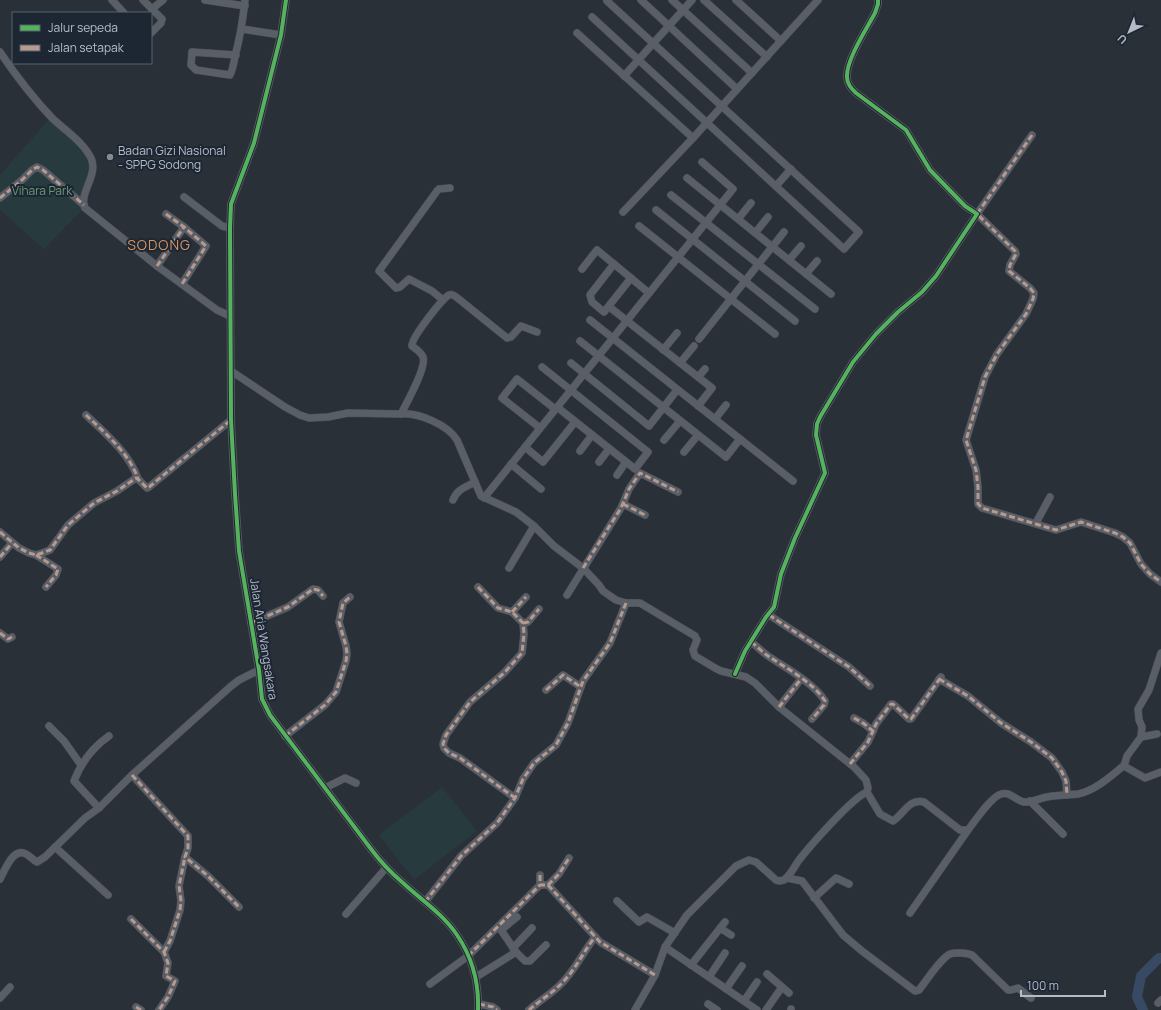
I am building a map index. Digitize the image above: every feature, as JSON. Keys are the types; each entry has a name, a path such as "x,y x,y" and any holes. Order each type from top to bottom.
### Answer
{"street":[{"path":"112,0 123,12"},
{"path":"143,0 162,21 152,32"},
{"path":"152,9 162,0"},
{"path":"205,0 245,3 242,29 236,55 230,74 196,70 191,65 192,52 236,55"},
{"name":"Jalan Aria Wangsakara","path":"286,0 281,35 254,143 231,204 230,228 231,420 235,494 239,551 259,670 262,699 265,707 285,736 386,868 425,902 451,927 458,936 476,977 478,1007"},
{"path":"640,0 738,89"},
{"path":"672,0 752,73"},
{"path":"624,76 692,0"},
{"path":"704,0 767,57"},
{"path":"736,0 781,41"},
{"path":"623,212 707,123 818,0"},
{"path":"878,0 875,13 848,64 847,77 849,86 856,93 906,130 930,170 965,206 977,214 1015,251 1016,254 1010,265 1009,271 1033,290 1034,295 1026,314 998,354 985,377 966,440 976,470 979,506 1056,530 1081,522 1115,533 1130,543 1141,564 1150,574 1161,582"},
{"path":"592,17 844,249 859,232 607,1"},
{"path":"242,29 281,35"},
{"path":"578,33 693,138"},
{"path":"0,52 29,93 54,120 79,143 91,159 93,164 93,172 86,193 84,205"},
{"path":"734,674 745,651 774,607 782,574 795,538 825,473 816,436 817,424 820,417 853,362 876,334 898,312 922,292 936,276 1032,135"},
{"path":"484,498 733,189 702,162"},
{"path":"0,198 32,170 37,167 43,170 84,205 88,211 157,266 217,310 230,316"},
{"path":"776,186 791,169"},
{"path":"688,178 831,294"},
{"path":"443,300 432,291 409,279 400,287 396,288 379,271 437,190 450,188"},
{"path":"671,195 815,309"},
{"path":"184,197 222,226 230,228"},
{"path":"738,219 751,203"},
{"path":"656,210 794,321"},
{"path":"166,214 206,246 182,284"},
{"path":"755,233 768,217"},
{"path":"639,226 775,334"},
{"path":"157,266 184,227"},
{"path":"700,339 784,232"},
{"path":"789,260 801,246"},
{"path":"582,269 597,250 649,293"},
{"path":"806,274 817,261"},
{"path":"614,264 590,295 592,302 604,312 631,278"},
{"path":"401,414 417,381 424,361 419,352 412,346 412,341 443,300 450,294 453,294 507,338 511,337 521,326 537,332"},
{"path":"612,309 712,388 698,406"},
{"path":"590,320 793,481"},
{"path":"663,350 677,333"},
{"path":"580,341 726,457 740,440"},
{"path":"680,363 694,346"},
{"path":"571,363 649,426 677,390"},
{"path":"540,428 502,398 518,379 635,469 648,452 542,367"},
{"path":"698,377 704,368"},
{"path":"231,371 285,407 308,418 328,417 348,413 401,414 430,419 450,432 456,440 480,494 484,498 516,512 534,526 554,546 583,568 599,584 602,591 616,600 626,603 640,603 686,629 697,638 693,650 695,656 721,671 751,680 779,707 850,764 866,780 868,788 867,792 880,814 893,821 912,803 919,801 924,802 960,830 968,830"},
{"path":"715,419 726,405"},
{"path":"86,415 118,447 135,471 138,479 147,488 231,420"},
{"path":"664,440 680,421"},
{"path":"524,447 544,462 575,422"},
{"path":"580,451 592,435"},
{"path":"684,452 698,435"},
{"path":"599,462 609,449"},
{"path":"617,475 626,462"},
{"path":"511,464 541,489"},
{"path":"567,595 623,504 629,490 640,473 678,492"},
{"path":"36,555 50,550 68,525 94,503 117,491 136,478 138,479"},
{"path":"453,500 459,490 475,482"},
{"path":"1036,524 1050,497"},
{"path":"623,504 645,515"},
{"path":"509,568 534,526"},
{"path":"0,532 12,543 29,554 36,555 58,569 56,575 46,587"},
{"path":"0,557 12,543"},
{"path":"478,587 498,608 512,612 523,623 524,634 520,655 504,673 470,702 446,735 443,744 444,748 449,753 460,758 515,798"},
{"path":"251,623 288,607 313,589 318,590 322,596"},
{"path":"512,612 526,597"},
{"path":"285,736 325,705 336,692 347,654 339,618 343,603 350,598"},
{"path":"425,902 461,856 497,823 515,798 534,763 556,745 568,723 586,675 610,644 626,603"},
{"path":"523,623 528,622 540,609"},
{"path":"769,615 848,667 870,686"},
{"path":"0,633 8,639 12,637"},
{"path":"751,642 819,693 825,701 824,705 812,719"},
{"path":"910,913 968,830 996,796 1002,793 1008,794 1024,802 1030,802 1047,797 1085,792 1124,766 1128,756 1141,737 1142,727 1139,720 1138,709 1148,690 1161,656"},
{"path":"0,879 12,858 17,854 26,854 35,862 38,862 45,857 85,818 99,808 132,775 230,687 239,680 259,670"},
{"path":"546,690 563,674 581,686"},
{"path":"850,764 868,742 876,724 892,704 895,705 909,719 911,719 940,678 968,696 1001,723 1031,742 1052,758 1064,776 1067,795"},
{"path":"779,707 801,679"},
{"path":"854,718 873,731"},
{"path":"49,726 64,741 81,765"},
{"path":"1141,737 1157,734"},
{"path":"99,808 74,781 81,765 98,744 109,736"},
{"path":"1124,766 1145,778 1161,772"},
{"path":"132,775 188,836 188,848 179,886 181,901 180,910 170,941 164,952"},
{"path":"325,788 345,778 356,783"},
{"path":"787,878 800,859 844,810 861,794 867,792"},
{"path":"1030,802 1063,834"},
{"path":"55,846 108,895"},
{"path":"185,857 208,876 239,907"},
{"path":"430,984 468,956 540,885 548,885 559,874 569,858"},
{"path":"635,1010 655,975 665,947 687,915 736,866 741,862 749,860 756,862 776,880 779,881 787,878 802,881 843,935 916,991 919,990 940,963 949,955 970,954 1008,990 1018,988 1031,998"},
{"path":"346,914 386,868"},
{"path":"540,875 540,885"},
{"path":"814,898 836,878 849,884"},
{"path":"548,885 595,937 625,958 655,975"},
{"path":"617,901 639,922 647,917 675,933"},
{"path":"516,917 501,930 514,950 525,961 530,961 546,945"},
{"path":"131,919 164,952 167,959 166,976 175,982 168,997 158,1010"},
{"path":"691,964 723,925 731,935"},
{"path":"476,977 514,950 532,928"},
{"path":"529,1010 560,985 570,974 595,937"},
{"path":"665,947 726,989 746,1005 757,1010"},
{"path":"709,977 725,953"},
{"path":"726,989 742,966"},
{"path":"767,974 789,993"},
{"path":"746,1005 758,982"},
{"path":"0,998 10,987"},
{"path":"766,1010 782,987"},
{"path":"708,1004 717,1010"},
{"path":"478,1007 493,1007 497,1010"}],"green space":[{"name":"Vihara Park","path":"51,117 93,164 83,193 87,205 44,249 0,210 0,175"},
{"path":"442,787 477,831 414,880 379,835"}],"waterway":[{"path":"1143,1010 1137,997 1141,976 1159,958 1161,958"}],"marked path":[{"path":"1032,135 977,214 1015,251 1016,254 1010,265 1009,271 1034,293 1033,299 1026,314 997,354 985,377 966,440 976,470 978,504 982,508 1056,530 1081,522 1115,533 1130,543 1141,564 1150,574 1161,582"},
{"path":"0,198 37,167 43,170 84,205"},
{"path":"166,214 206,246 182,284"},
{"path":"157,266 184,227"},
{"path":"86,415 116,444 129,461 138,479"},
{"path":"0,532 19,548 29,553 36,555 50,550 68,525 94,503 117,491 136,478 147,488 149,487 231,420"},
{"path":"583,568 621,508 629,489 640,473 678,492"},
{"path":"623,504 645,515"},
{"path":"0,557 12,543"},
{"path":"36,555 58,569 56,575 46,587"},
{"path":"478,587 498,608 512,612 523,623 524,634 522,653 504,673 470,702 446,735 443,744 444,748 449,753 460,758 515,798"},
{"path":"251,623 288,607 313,589 318,590 323,596"},
{"path":"285,736 325,705 336,692 347,654 339,622 343,603 350,597"},
{"path":"512,612 526,597"},
{"path":"425,902 461,856 497,823 515,798 523,779 534,763 556,745 568,723 583,681 610,643 626,603"},
{"path":"523,623 528,622 539,609"},
{"path":"769,615 849,667 870,686"},
{"path":"0,633 8,639 12,637"},
{"path":"751,642 768,656 807,682 820,694 825,701 824,705 812,719"},
{"path":"546,690 563,675 581,687"},
{"path":"854,718 873,731 876,724 891,704 893,704 909,719 911,719 941,677"},
{"path":"779,707 801,679"},
{"path":"939,679 968,696 1001,723 1031,742 1052,758 1062,772 1066,781 1067,795"},
{"path":"850,764 868,742 873,731"},
{"path":"132,775 188,836 188,848 185,857 208,876 239,907"},
{"path":"164,952 170,941 180,910 181,901 179,886 185,857"},
{"path":"548,885 559,874 569,858"},
{"path":"540,875 540,885 548,885 600,942 655,975"},
{"path":"468,956 540,885"},
{"path":"131,919 164,952 168,963 166,976 175,981 168,997 159,1010"},
{"path":"529,1010 565,980 575,968 595,937"},
{"path":"479,1004 493,1007 497,1010"},
{"path":"136,1007 141,1010"}],"cycle path":[{"path":"286,0 281,35 254,143 231,204 230,228 231,420 235,494 239,551 259,670 262,699 270,715 378,858 393,874 438,913 457,935 467,952 474,971 478,1010"},
{"path":"735,674 745,651 774,607 781,574 795,538 825,473 816,435 817,424 820,417 853,362 876,334 898,312 922,292 936,276 977,214 965,206 930,170 906,130 856,93 849,84 847,77 853,53 875,13 878,0"}],"place":[{"name":"Badan Gizi Nasional - SPPG Sodong","path":"110,157"}],"district":[{"name":"SODONG","path":"159,244"}]}
